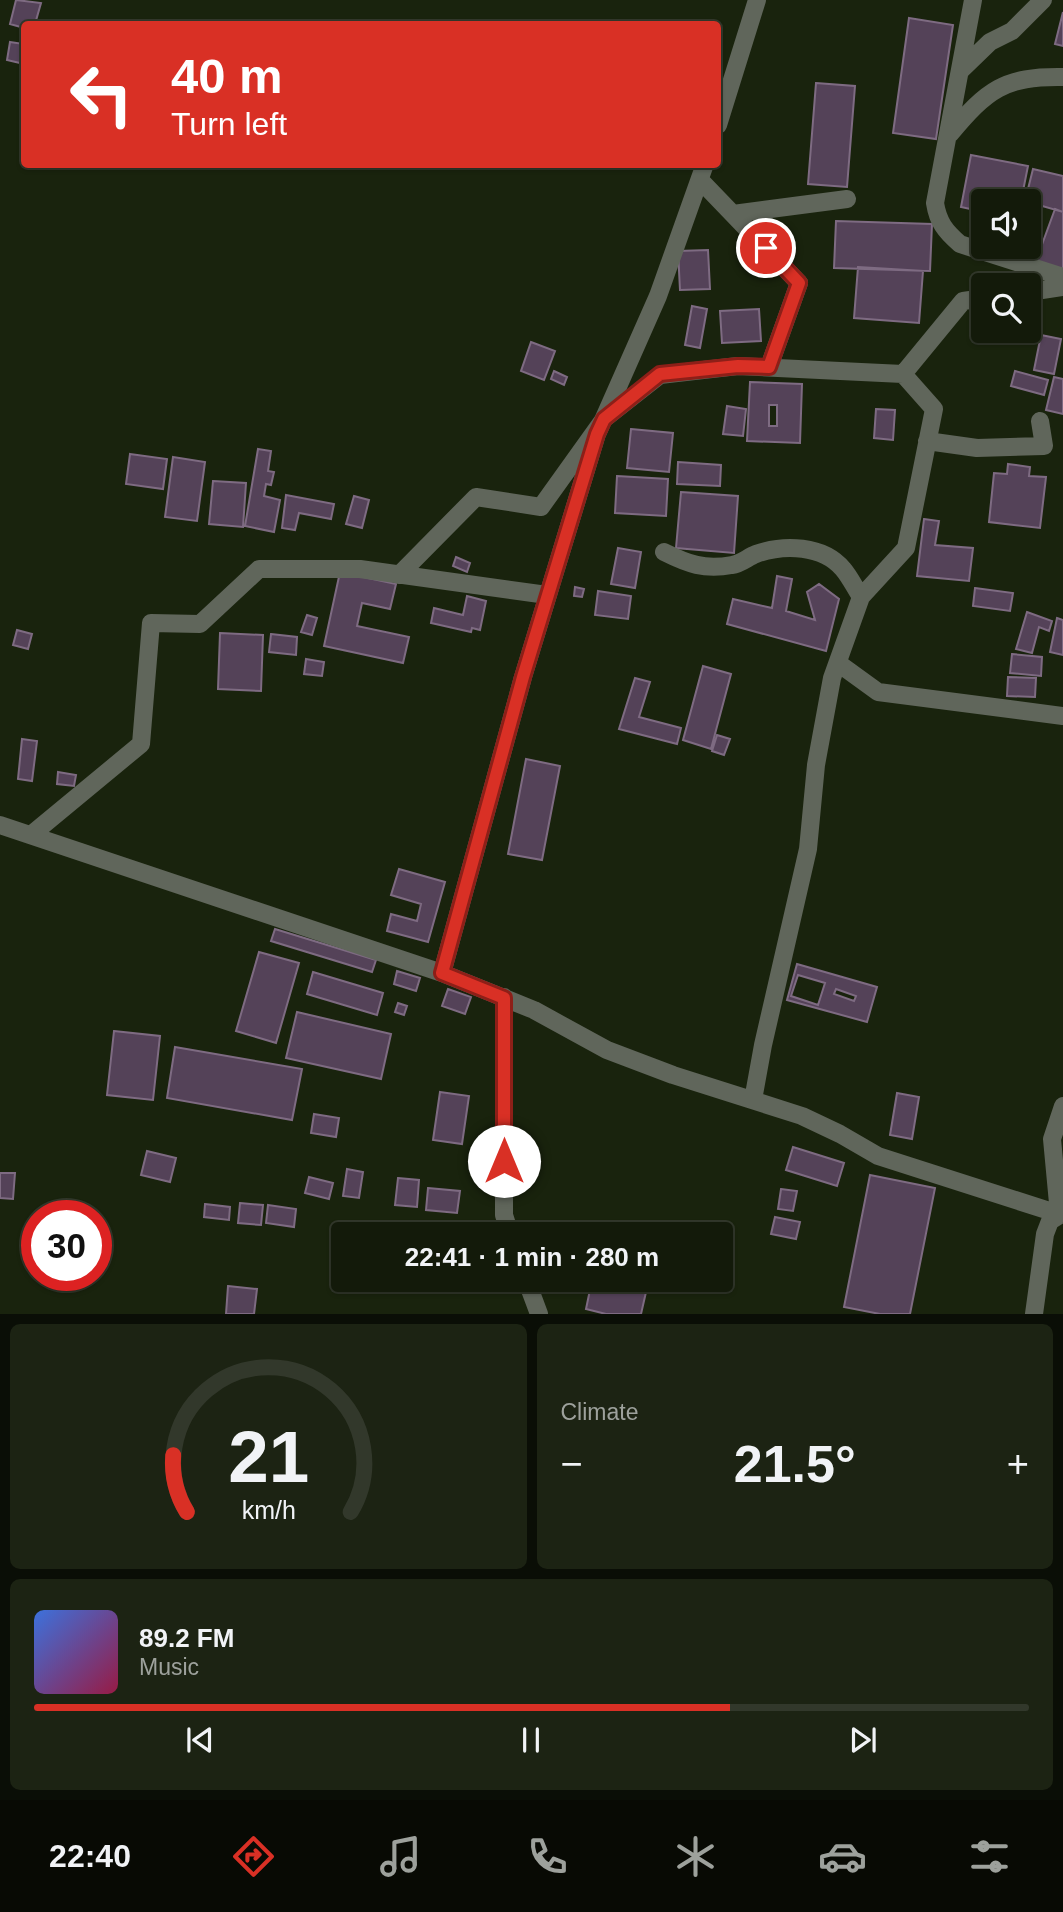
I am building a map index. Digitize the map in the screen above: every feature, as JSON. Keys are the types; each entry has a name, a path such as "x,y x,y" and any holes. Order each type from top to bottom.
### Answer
{"street":[{"path":"721,115 757,0"},
{"path":"973,0 935,203 938,220 947,233 960,244 1063,277"},
{"path":"960,71 990,42 1012,31 1043,0"},
{"path":"947,136 985,96 1021,78 1063,77"},
{"path":"703,172 733,214 799,283 769,367"},
{"path":"442,973 523,677 597,434 658,296 703,172"},
{"path":"733,214 847,199"},
{"path":"1041,290 1063,287"},
{"path":"903,374 963,301 971,300"},
{"path":"399,575 476,497 541,507 604,419 660,374 738,366 903,374 934,409 906,548 860,597 832,678 816,765 808,849 753,1100"},
{"path":"927,441 977,447 1044,446 1040,421"},
{"path":"664,552 688,564 723,566 736,565 756,554 800,548 822,554 842,568 860,597"},
{"path":"31,835 141,744 151,623 200,624 259,569 360,569 547,595"},
{"path":"838,663 877,692 1063,716"},
{"path":"0,825 442,973 534,1010 607,1050 673,1075 802,1116 878,1156 1061,1214"},
{"path":"504,998 504,1215 506,1222"},
{"path":"1061,1214 1052,1139 1063,1106"},
{"path":"1034,1314 1045,1234 1050,1221 1061,1214"},
{"path":"531,1292 539,1314"}],"building":[{"path":"16,0 41,3 36,21 21,21 21,27 10,24"},
{"path":"1063,12 1063,46 1055,44"},
{"path":"909,18 953,25 936,139 893,133"},
{"path":"10,42 21,44 21,63 7,60"},
{"path":"816,83 855,86 847,187 808,184"},
{"path":"971,155 1028,166 1023,189 971,189 971,209 961,207"},
{"path":"1033,169 1063,176 1063,212 1041,206 1041,189 1028,189"},
{"path":"1055,209 1063,212 1063,270 1036,261 1041,259 1041,247"},
{"path":"836,221 932,224 930,271 834,268"},
{"path":"708,250 710,289 680,290 678,251"},
{"path":"858,267 923,271 919,323 854,318"},
{"path":"692,306 707,309 700,348 685,345"},
{"path":"759,309 761,341 722,343 720,311"},
{"path":"1041,335 1061,339 1054,374 1034,370"},
{"path":"531,342 555,351 544,380 521,371"},
{"path":"554,371 567,377 564,385 551,379"},
{"path":"1015,371 1048,380 1044,395 1011,386"},
{"path":"1054,377 1063,379 1063,414 1046,410"},
{"path":"750,382 802,384 800,443 747,441","holes":["769,405 777,405 777,426 769,426"]},
{"path":"727,406 746,409 743,436 723,434"},
{"path":"876,409 895,410 893,440 874,438"},
{"path":"631,429 673,433 669,472 627,468"},
{"path":"258,449 271,451 268,471 274,472 271,485 266,484 264,496 280,500 274,532 245,526"},
{"path":"130,454 167,459 163,489 126,484"},
{"path":"173,457 205,462 197,521 165,517"},
{"path":"678,462 721,465 720,486 677,484"},
{"path":"1008,464 1030,467 1029,476 1046,477 1040,528 989,522 994,473 1007,474"},
{"path":"617,476 668,479 666,516 615,513"},
{"path":"213,481 246,483 243,527 209,524"},
{"path":"681,492 738,496 734,553 676,548"},
{"path":"286,495 334,504 331,519 299,513 295,530 282,528"},
{"path":"354,496 369,500 362,528 346,524"},
{"path":"924,519 939,521 935,545 973,548 969,581 917,576"},
{"path":"618,548 641,552 635,588 611,584"},
{"path":"456,557 470,563 467,572 453,566"},
{"path":"340,572 396,584 390,609 362,603 357,626 409,637 403,663 324,646"},
{"path":"777,576 792,579 786,611 815,620 807,592 819,584 839,599 826,651 727,624 733,599 772,608"},
{"path":"575,587 584,589 582,597 574,596"},
{"path":"975,588 1013,593 1010,611 973,606"},
{"path":"598,591 631,596 628,619 595,615"},
{"path":"467,596 486,601 480,630 472,628 471,632 431,623 434,608 463,615"},
{"path":"1027,612 1052,621 1049,631 1039,627 1032,653 1016,649"},
{"path":"307,615 317,618 312,635 301,632"},
{"path":"1057,618 1063,620 1063,655 1050,652"},
{"path":"17,630 32,634 28,649 13,645"},
{"path":"220,633 263,635 261,691 218,689"},
{"path":"271,634 297,637 296,655 269,652"},
{"path":"1012,654 1042,657 1041,676 1010,673"},
{"path":"306,659 324,662 322,676 304,674"},
{"path":"703,666 731,674 711,749 683,740"},
{"path":"1008,677 1036,678 1035,697 1007,696"},
{"path":"635,678 650,682 639,717 681,728 677,744 619,729"},
{"path":"717,735 730,739 724,755 712,751"},
{"path":"22,739 37,741 32,781 18,779"},
{"path":"526,759 560,766 542,860 508,854"},
{"path":"58,772 76,775 74,786 57,784"},
{"path":"399,869 445,882 428,942 387,931 391,914 417,921 421,904 391,895"},
{"path":"275,929 376,960 372,972 271,941"},
{"path":"259,952 299,963 276,1043 236,1031"},
{"path":"797,964 877,987 867,1022 787,1000","holes":["798,975 825,983 818,1005 791,996","836,989 856,996 854,1001 834,994"]},
{"path":"397,971 420,978 416,991 394,984"},
{"path":"313,972 383,993 377,1015 307,994"},
{"path":"448,989 471,997 465,1014 442,1006"},
{"path":"398,1003 407,1006 404,1015 395,1012"},
{"path":"297,1012 391,1034 381,1079 286,1058"},
{"path":"114,1031 160,1036 153,1100 107,1095"},
{"path":"175,1047 302,1069 292,1120 167,1098"},
{"path":"440,1092 469,1096 462,1144 433,1140"},
{"path":"897,1093 919,1097 912,1139 890,1135"},
{"path":"314,1114 339,1118 336,1137 311,1133"},
{"path":"793,1147 844,1163 837,1186 786,1170"},
{"path":"147,1151 176,1158 170,1182 141,1175"},
{"path":"347,1169 363,1172 359,1198 343,1196"},
{"path":"0,1173 15,1173 13,1199 0,1198"},
{"path":"870,1175 935,1188 910,1314 880,1314 844,1307"},
{"path":"309,1177 333,1183 329,1199 305,1193"},
{"path":"398,1178 419,1180 417,1207 395,1205"},
{"path":"428,1188 460,1191 457,1213 426,1210"},
{"path":"781,1189 797,1191 793,1211 778,1209"},
{"path":"240,1203 263,1205 261,1225 238,1223"},
{"path":"205,1204 230,1207 229,1220 204,1217"},
{"path":"268,1205 296,1209 294,1227 266,1223"},
{"path":"775,1217 800,1222 796,1239 771,1234"},
{"path":"228,1286 257,1289 254,1314 226,1314"},
{"path":"590,1292 646,1292 641,1314 606,1314 586,1309"}],"route":[{"path":"504,1161 504,998 442,973 523,677 597,434 604,419 660,374 738,366 769,367 799,283 766,248"}]}
